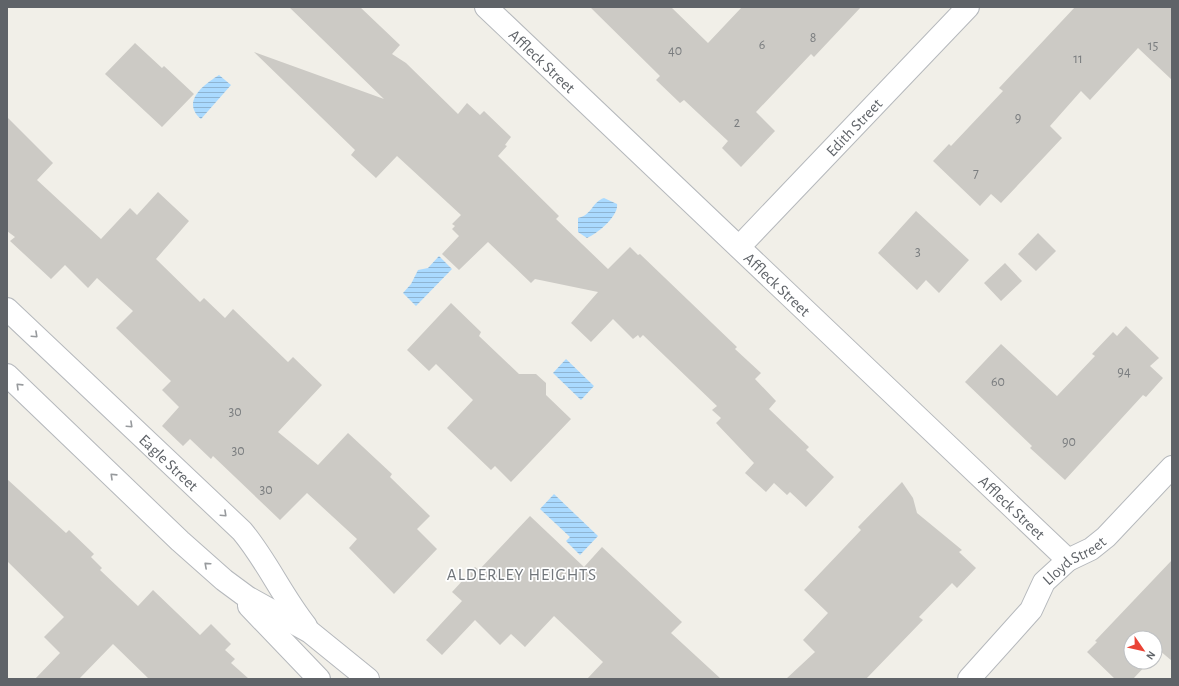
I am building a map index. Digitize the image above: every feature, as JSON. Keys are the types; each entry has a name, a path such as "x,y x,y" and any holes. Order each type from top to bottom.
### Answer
{"street":[{"name":"Affleck Street","path":"486,7 1068,560"},
{"name":"Edith Street","path":"739,247 968,7"},
{"name":"Eagle Street","path":"7,309 242,531 259,553 289,604 310,632"},
{"name":"Eagle Street","path":"7,375 180,541 224,580 318,679"},
{"name":"Lloyd Street","path":"969,679 1031,610 1044,582 1068,560 1091,549 1106,537 1172,466"},
{"name":"Eagle Street","path":"224,580 247,597 310,632 368,679"}],"water":[{"path":"219,75 231,85 201,119 195,113 193,106 196,94"},
{"path":"604,198 617,204 615,214 601,229 587,238 578,232 578,218 586,214 597,202"},
{"path":"439,256 452,269 416,306 403,293 411,284 418,270 428,268"},
{"path":"566,359 594,386 581,400 553,373"},
{"path":"554,494 598,536 580,555 566,541 570,537 540,509"}],"building":[{"path":"289,7 360,7 400,45 392,54 406,63 458,114 467,103 480,115 484,111 511,137 505,145 507,146 498,156 559,216 556,219 608,269 630,247 638,255 640,254 737,347 735,349 761,373 755,379 776,401 769,409 809,447 806,450 834,477 806,507 790,492 787,495 774,483 766,492 745,473 754,463 716,423 721,418 712,410 717,406 643,335 640,338 638,335 633,339 613,319 591,342 571,323 598,292 535,279 531,283 488,242 459,270 442,254 459,236 452,229 455,226 452,224 461,215 397,156 376,178 351,155 355,150 254,52 384,99"},
{"path":"590,7 671,7 708,43 742,7 861,7 814,57 811,54 756,112 775,131 741,167 722,148 728,141 684,100 680,103 656,80 660,76"},
{"path":"1075,7 1172,7 1172,80 1138,48 1090,100 1081,91 1050,126 1062,138 1001,203 991,194 980,206 933,161 949,144 951,146 1003,91 999,88"},
{"path":"135,43 162,68 164,66 194,94 162,127 105,74"},
{"path":"7,117 53,163 37,180 101,239 130,208 137,215 158,192 189,221 156,259 200,302 204,298 225,318 233,309 288,362 293,357 322,385 278,432 318,465 348,433 392,474 390,477 430,516 417,529 437,549 394,594 349,548 357,539 307,493 280,520 213,456 211,459 190,439 183,446 162,426 179,407 162,390 171,381 116,328 133,311 97,278 88,288 65,265 51,279 10,241 15,237 7,231"},
{"path":"916,211 969,260 939,293 926,280 917,290 878,253"},
{"path":"1038,233 1056,251 1036,271 1018,254"},
{"path":"1005,263 1022,281 1001,301 984,283"},
{"path":"451,303 481,332 479,336 519,374 536,374 546,383 546,395 571,419 511,482 495,466 491,470 447,428 473,400 436,364 429,371 407,350"},
{"path":"1126,326 1159,358 1150,366 1163,378 1146,397 1143,395 1065,480 1030,448 1032,446 965,382 1001,344 1057,396 1095,356 1092,354 1113,332 1117,336"},
{"path":"7,479 66,533 69,530 94,554 91,557 102,568 100,570 138,606 153,590 200,635 211,624 231,644 225,650 235,659 231,663 249,679 149,679 113,644 79,679 35,679 60,653 44,637 64,617 7,561"},
{"path":"902,482 913,498 917,513 962,550 959,552 976,568 957,588 952,583 919,617 923,620 866,679 786,679 815,652 803,640 828,613 804,590 861,530 858,527"},
{"path":"530,516 584,567 602,547 682,622 671,633 721,679 587,679 603,662 554,616 525,647 511,634 500,645 475,620 442,655 426,640 462,601 452,592 475,567 479,570"},
{"path":"1172,560 1172,661 1163,653 1163,630 1123,630 1123,670 1141,670 1133,679 1115,679 1087,652 1097,642 1095,641"}],"district":[{"name":"ALDERLEY HEIGHTS","path":"522,574"}]}
